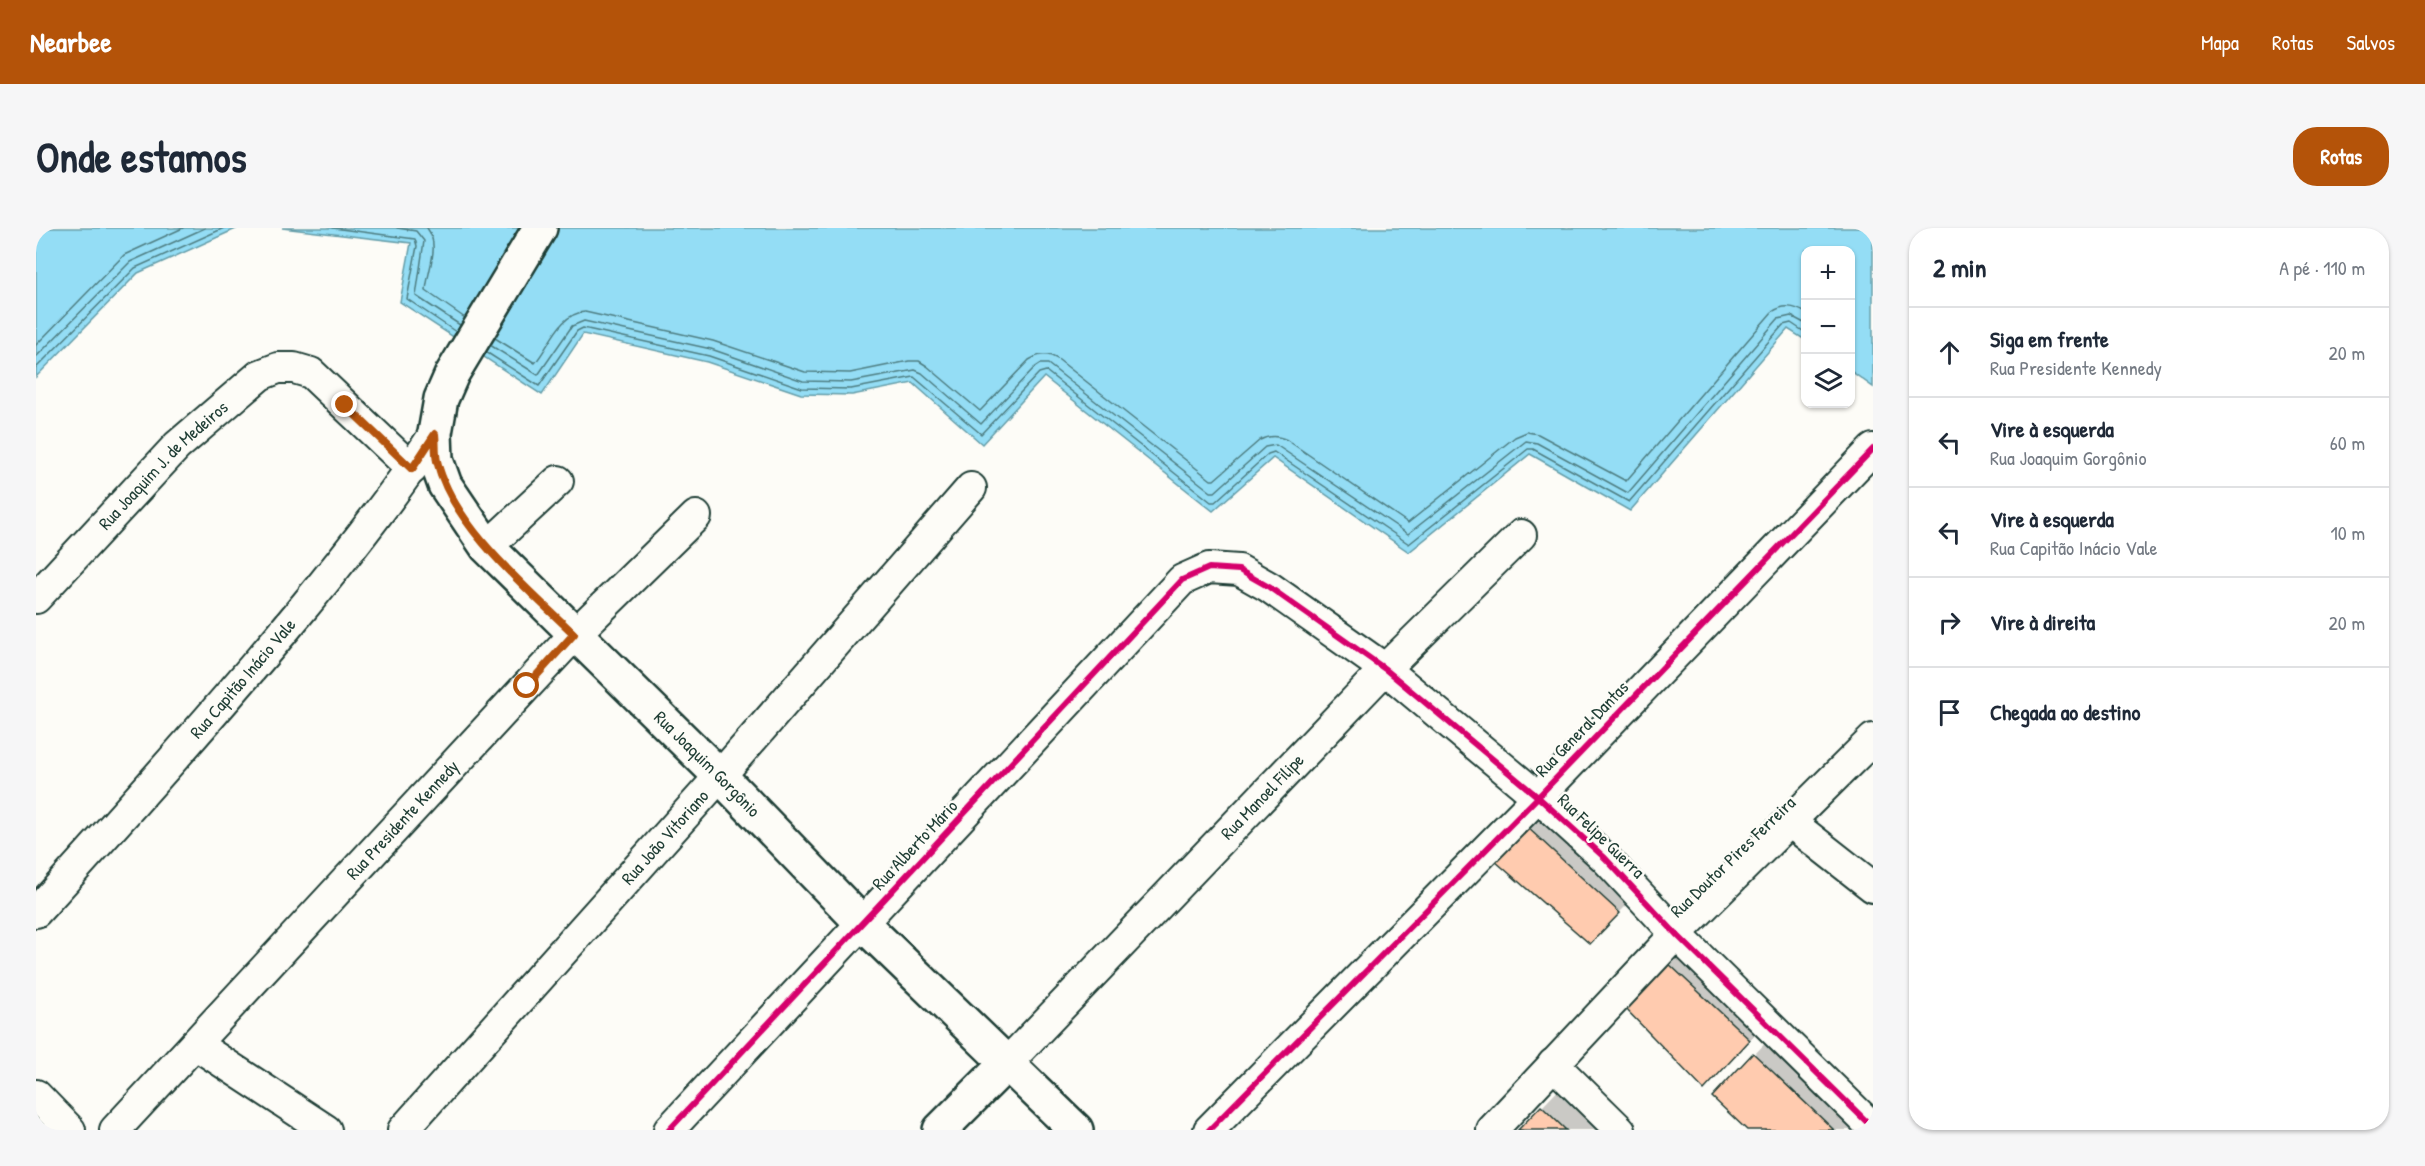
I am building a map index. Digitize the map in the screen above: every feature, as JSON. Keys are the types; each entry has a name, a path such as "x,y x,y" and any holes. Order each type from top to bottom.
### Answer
{"main road":[{"name":"Rua Joaquim Gorgônio","path":"540,228 463,357 441,399 435,434 436,460 445,485 487,547 720,776 863,924 1076,1130"},
{"path":"940,1130 1007,1063"}],"street":[{"name":"Rua Joaquim J. de Medeiros","path":"36,598 177,446 260,375 278,368 294,368 311,373 412,469"},
{"name":"Rua Capitão Inácio Vale","path":"36,912 218,711 356,544 435,434"},
{"name":"Rua General Dantas","path":"1209,1130 1538,797 1873,449"},
{"path":"487,547 558,481"},
{"name":"Rua João Vitoriano","path":"403,1130 720,776 971,488"},
{"name":"Rua Presidente Kennedy","path":"115,1130 574,634 696,516"},
{"name":"Rua Manoel Filipe","path":"1007,1063 1385,669 1521,535"},
{"name":"Rua Felipe Guerra","path":"1182,580 1209,568 1239,570 1269,586 1385,669 1538,797 1605,858 1676,933 1873,1128"},
{"name":"Rua Alberto Mário","path":"669,1130 1182,580"},
{"name":"Rua Doutor Pires Ferreira","path":"1492,1130 1676,933 1873,739"},
{"path":"1790,822 1873,887"},
{"path":"195,1044 326,1130"},
{"path":"1553,1064 1620,1130"},
{"path":"36,1095 70,1130"}],"water":[{"path":"36,228 238,228 138,273 36,377"},
{"path":"282,228 1873,228 1873,387 1855,374 1855,246 1801,246 1801,337 1788,329 1630,511 1530,454 1409,552 1273,458 1213,511 1044,377 982,444 913,383 852,395 801,394 707,362 583,334 542,395 400,302 411,243"}],"building":[{"path":"1526,826 1620,913 1590,944 1495,861"},
{"path":"1667,962 1750,1040 1704,1090 1622,1005"},
{"path":"1753,1053 1834,1130 1747,1130 1712,1097"},
{"path":"1541,1106 1566,1130 1518,1130"}],"cycle path":[{"path":"1209,1130 1538,797 1873,449"},
{"path":"669,1130 1182,580 1209,568 1239,570 1269,587 1385,669 1538,797 1605,858 1676,934 1873,1128"}],"route":[{"path":"345,405 412,469 435,434 436,460 445,485 464,515 487,547 574,634 527,686"}]}
